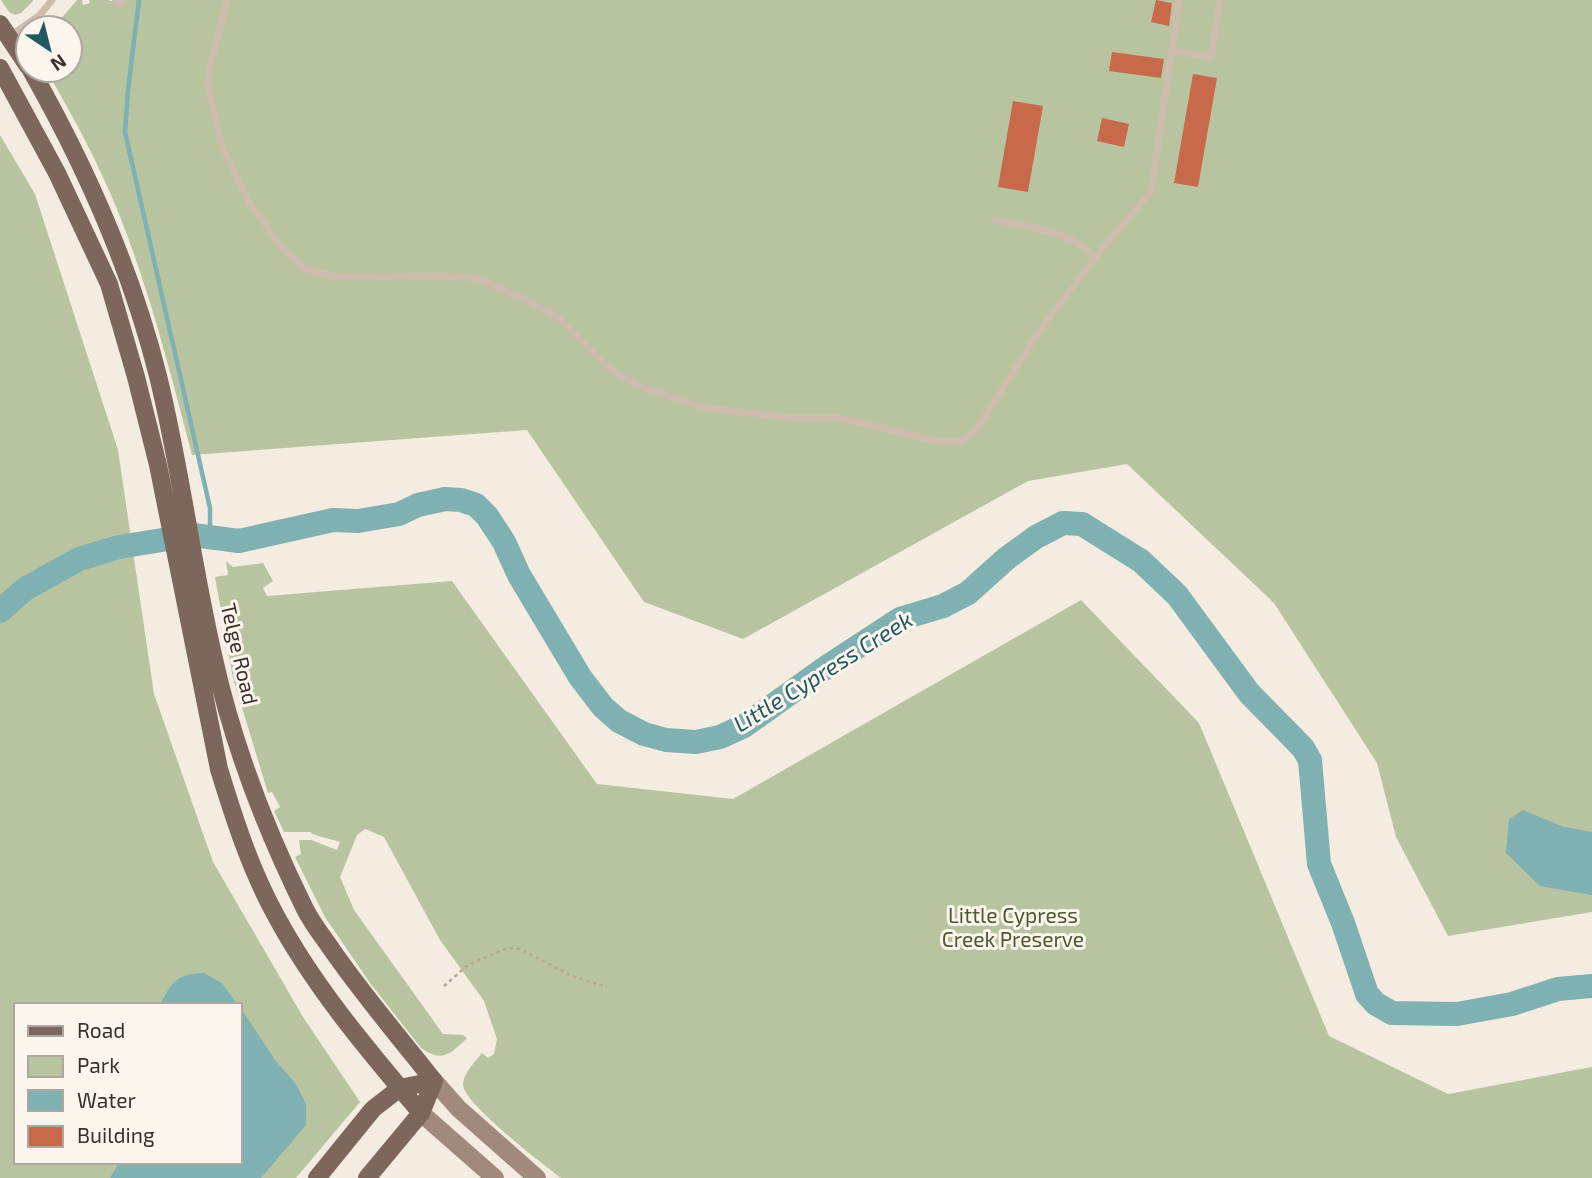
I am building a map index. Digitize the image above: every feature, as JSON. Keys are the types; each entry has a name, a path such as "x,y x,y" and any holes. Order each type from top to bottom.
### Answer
{"main road":[{"name":"Telge Road","path":"0,68 57,173 109,284 155,452 178,523"},
{"name":"Telge Road","path":"38,84 84,168 111,230 157,374 178,523 219,769 234,818 256,872 274,913 299,955 346,1022 421,1113 495,1178"},
{"name":"Telge Road","path":"188,571 233,728 280,856 306,912 347,971 434,1082 537,1178"},
{"path":"317,1178 373,1110 400,1088 434,1082"},
{"path":"367,1178 421,1113 434,1082"}],"lane":[{"path":"227,0 209,69 208,88 222,146 249,202 281,247 305,269 336,277 442,275 475,278 527,300 559,318 610,369 638,385 705,408 795,418 840,418 923,438 957,442 974,433 1043,326 1095,258 1152,192 1180,0"},
{"path":"1172,51 1211,57 1220,0"},
{"path":"5,30 38,16 48,2"},
{"path":"995,220 1069,238 1087,248 1095,258"}],"path":[{"path":"444,986 468,965 507,948 520,949 572,976 607,987"}],"green space":[{"path":"1,0 33,0 21,13 9,12"},
{"path":"77,0 82,0 83,5 90,3 89,0 108,0 123,5 124,0 1592,0 1592,912 1448,936 1396,837 1377,763 1274,603 1127,464 1028,481 743,639 644,602 527,430 192,455 159,333 130,243 94,159 54,84 84,84 84,14 65,14"},
{"path":"0,135 35,194 118,450 154,694 213,862 303,1017 360,1102 296,1178 0,1178"},
{"name":"Little Cypress Creek Preserve","path":"226,561 233,567 263,563 273,581 263,588 267,596 452,581 597,784 733,799 1081,600 1199,723 1329,1036 1448,1094 1592,1067 1592,1178 561,1178 490,1120 467,1094 463,1085 467,1072 482,1053 488,1058 494,1054 497,1039 484,1001 440,940 384,837 365,829 357,835 340,877 354,910 443,1034 463,1035 467,1038 446,1055 435,1055 421,1048 370,983 325,917 295,857 301,854 299,840 311,840 337,850 340,842 311,832 284,832 274,811 280,807 272,792 268,793 233,678 215,577 228,575"}],"water":[{"path":"1523,810 1564,827 1592,832 1592,895 1540,886 1506,853 1509,819"},
{"path":"204,973 222,983 237,1003 161,1003 176,981 187,975"},
{"path":"242,1010 275,1060 296,1084 306,1104 306,1125 261,1178 110,1178 118,1164 242,1164"}],"building":[{"path":"1156,0 1172,3 1169,26 1151,22"},
{"path":"1112,52 1164,59 1161,78 1109,71"},
{"path":"1193,74 1217,78 1198,187 1174,183"},
{"path":"1013,101 1043,106 1028,192 998,187"},
{"path":"1102,118 1129,124 1124,147 1097,141"}],"waterway":[{"path":"139,0 125,132 210,508 210,537"},
{"name":"Little Cypress Creek","path":"0,611 25,589 79,559 119,547 193,535 239,541 333,520 358,521 399,514 418,505 445,499 461,500 476,505 487,516 580,677 603,707 619,721 644,734 666,740 696,742 720,737 744,726 900,619 943,606 968,593 1007,558 1036,537 1063,523 1082,524 1141,561 1177,595 1249,693 1303,748 1310,760 1319,864 1367,994 1376,1004 1392,1013 1457,1014 1512,1004 1558,989 1592,986"}]}
